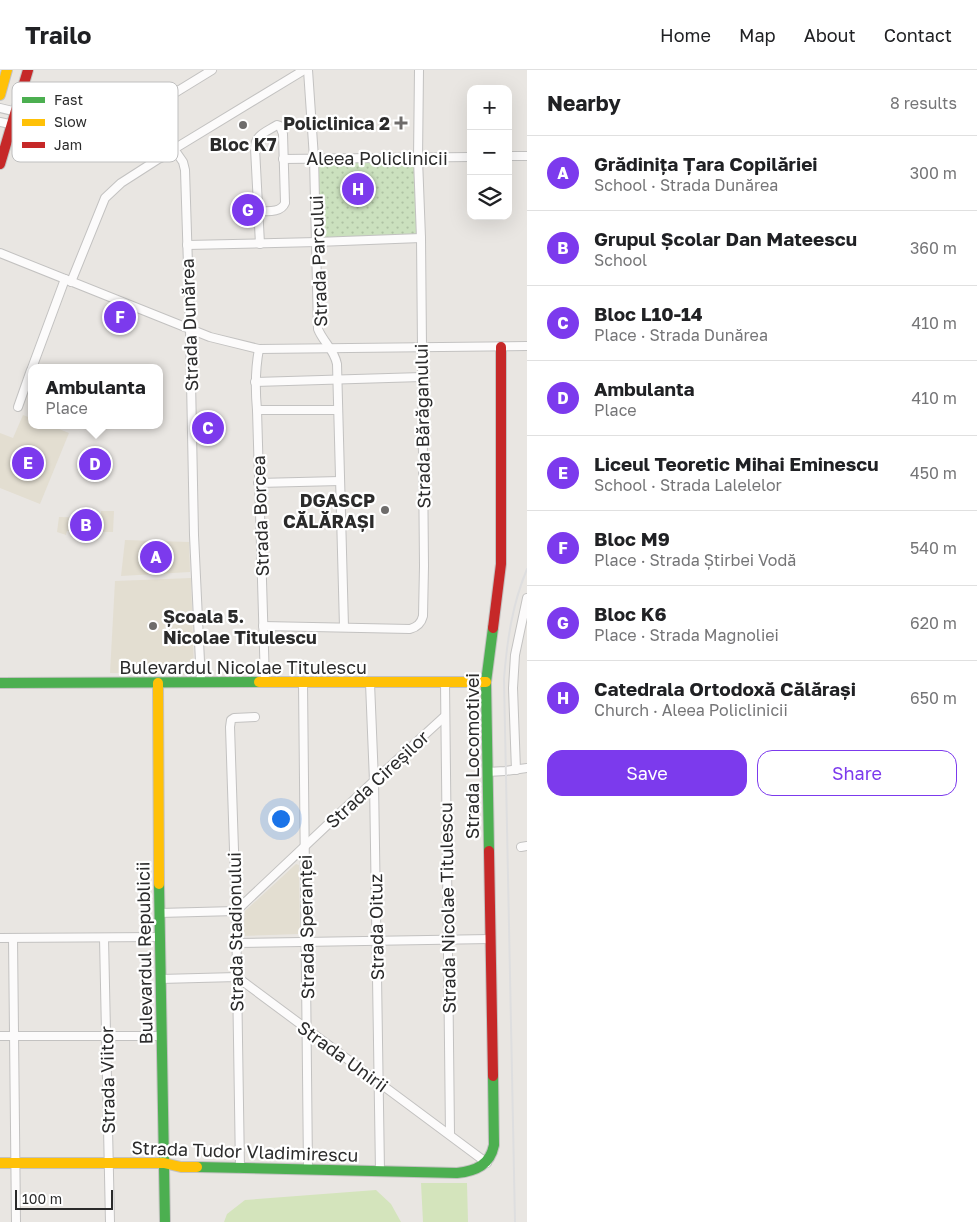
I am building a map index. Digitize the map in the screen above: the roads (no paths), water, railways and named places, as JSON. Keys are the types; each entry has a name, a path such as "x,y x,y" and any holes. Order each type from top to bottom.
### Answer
{"street":[{"path":"0,95 7,70"},
{"path":"178,91 212,70"},
{"path":"178,147 306,70"},
{"name":"Strada Parcului","path":"306,70 314,158 318,329 323,341 331,348 337,364 344,627"},
{"name":"Strada Bărăganului","path":"263,626 410,629 421,622 423,616 421,238 418,158 419,70"},
{"path":"0,122 12,125 0,164"},
{"path":"258,211 278,210 284,207 282,128 277,125 255,141 258,211 260,244"},
{"name":"Strada Dunărea","path":"178,155 183,162 185,170 194,535 201,683"},
{"path":"512,156 527,156"},
{"name":"Aleea Policlinicii","path":"283,159 467,157"},
{"path":"34,364 105,198 121,183 155,162"},
{"path":"187,245 421,238"},
{"path":"0,253 210,338 259,349 527,346"},
{"name":"Strada Locomotivei","path":"487,1163 491,1157 494,1145 486,682 501,564 501,347"},
{"name":"Strada Borcea","path":"259,349 255,382 265,683"},
{"path":"255,382 422,377"},
{"path":"18,407 28,380"},
{"path":"257,410 338,410"},
{"path":"258,483 340,481"},
{"path":"516,770 513,688 515,655 527,598"},
{"name":"Strada Nicolae Titulescu","path":"445,682 450,1134"},
{"name":"Bulevardul Nicolae Titulescu","path":"0,683 486,682"},
{"name":"Bulevardul Republicii","path":"158,683 159,913 165,1222"},
{"name":"Strada Speranței","path":"303,683 308,1170"},
{"name":"Strada Oituz","path":"370,683 374,781 380,1172"},
{"name":"Strada Stadionului","path":"240,1169 236,912 230,724 234,718 255,717"},
{"name":"Strada Cireșilor","path":"236,912 444,717"},
{"path":"487,772 527,768"},
{"path":"159,913 236,912"},
{"path":"0,938 160,937"},
{"path":"13,938 16,1222"},
{"name":"Strada Viitor","path":"104,938 110,1222"},
{"path":"236,943 491,939"},
{"path":"160,979 237,977"},
{"name":"Strada Unirii","path":"237,977 487,1163"},
{"path":"0,1036 162,1036"},
{"name":"Strada Tudor Vladimirescu","path":"0,1164 164,1163 181,1167 240,1169 466,1173 487,1163"}],"railway":[{"path":"515,1222 504,679 511,623 527,569"}],"place":[{"name":"Policlinica 2","path":"401,123"},
{"name":"Bloc K7","path":"243,125"},
{"name":"Catedrala Ortodoxă Călărași","path":"358,189"},
{"name":"Bloc K6","path":"248,210"},
{"name":"Bloc M9","path":"120,317"},
{"name":"Bloc L10-14","path":"208,428"},
{"name":"Liceul Teoretic Mihai Eminescu","path":"28,463"},
{"name":"Ambulanta","path":"95,464"},
{"name":"DGASCP CĂLĂRAȘI","path":"385,510"},
{"name":"Grupul Școlar Dan Mateescu","path":"86,525"},
{"name":"Grădinița Țara Copilăriei","path":"156,557"},
{"name":"Școala 5. Nicolae Titulescu","path":"153,626"}]}
